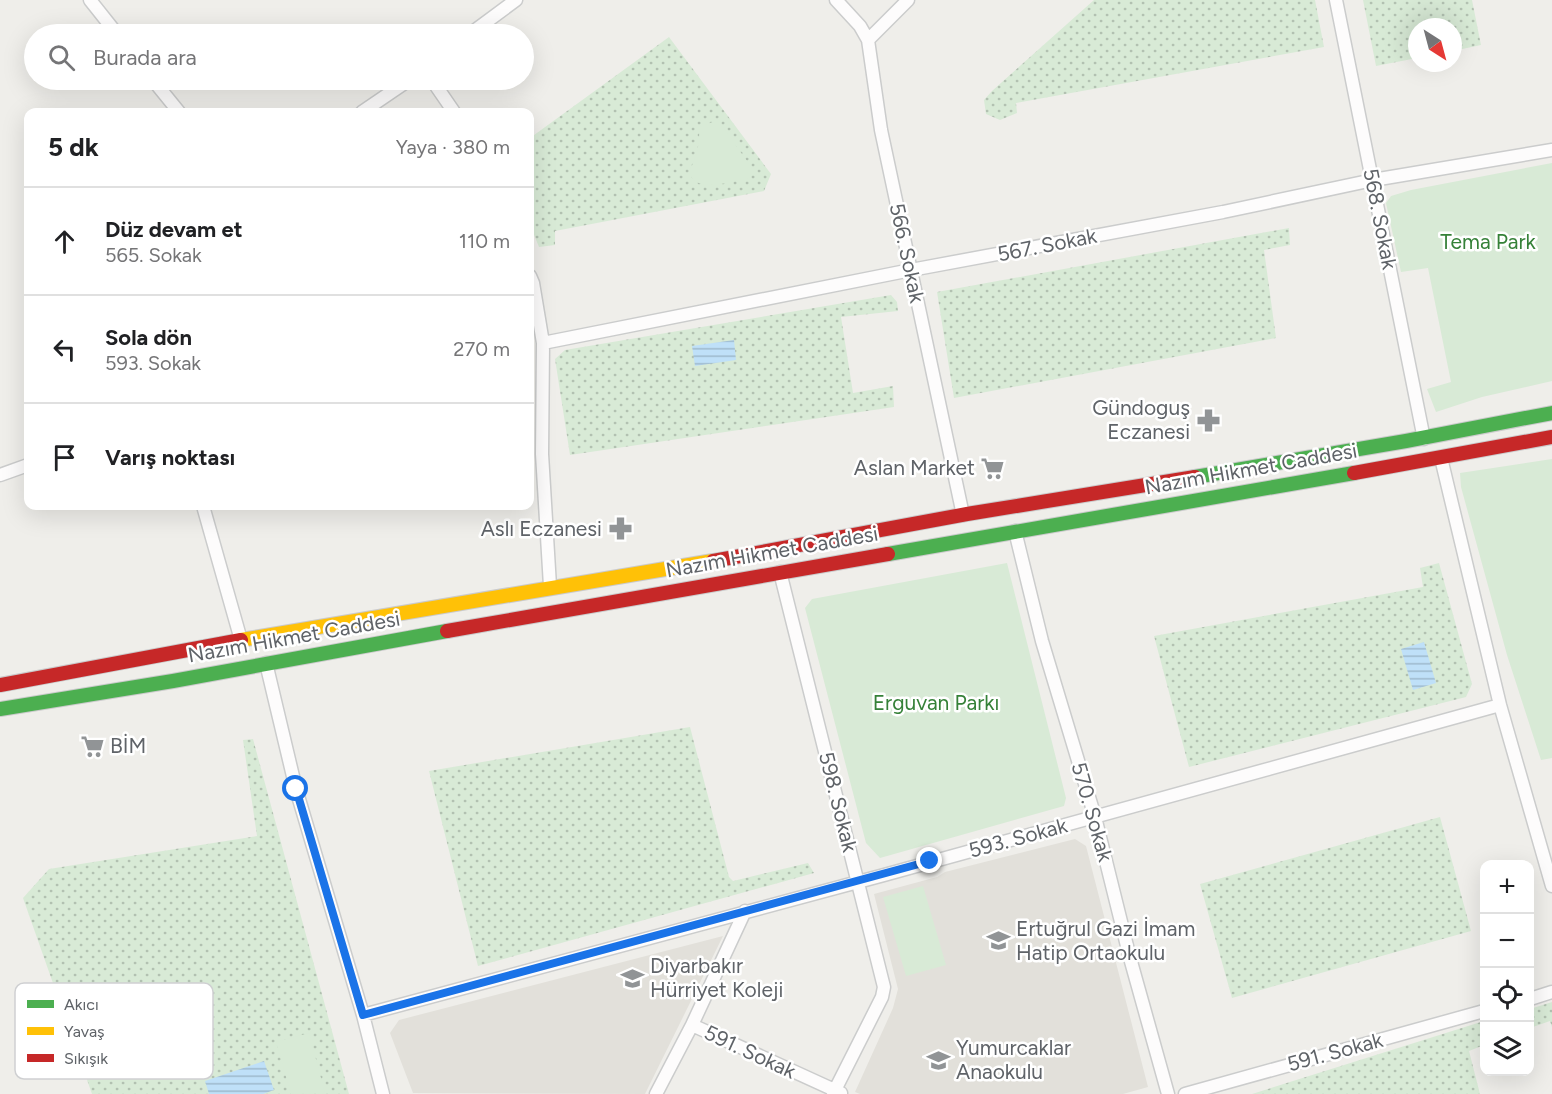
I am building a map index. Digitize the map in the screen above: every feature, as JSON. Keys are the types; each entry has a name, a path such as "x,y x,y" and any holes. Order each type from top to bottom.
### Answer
{"main road":[{"name":"Nazım Hikmet Caddesi","path":"0,685 550,586 698,563 963,515 1424,439 1552,413"},
{"name":"Nazım Hikmet Caddesi","path":"0,709 173,681 1552,437"}],"street":[{"path":"90,0 109,24"},
{"path":"484,24 516,0"},
{"name":"566. Sokak","path":"836,0 860,26 868,40 881,130 963,515"},
{"path":"868,40 908,0"},
{"name":"568. Sokak","path":"1336,0 1424,439"},
{"path":"161,90 176,108"},
{"path":"369,108 395,90"},
{"path":"439,90 450,108"},
{"name":"567. Sokak","path":"543,343 911,270 1223,212 1373,180 1552,150"},
{"path":"534,294 543,343 542,454 550,586"},
{"path":"1441,458 1500,705 1552,886"},
{"path":"0,475 24,466"},
{"path":"204,510 241,640"},
{"name":"570. Sokak","path":"1016,531 1042,641 1095,817 1130,958 1168,1094"},
{"name":"598. Sokak","path":"780,572 884,987 882,997 837,1093"},
{"path":"266,663 296,789 363,1015 383,1094"},
{"name":"593. Sokak","path":"363,1015 1500,705"},
{"path":"656,1094 692,1025 744,911"},
{"path":"1534,998 1552,992"},
{"name":"591. Sokak","path":"1185,1094 1480,1012"},
{"name":"591. Sokak","path":"692,1025 837,1093"}],"shaded area":[{"name":"Ertuğrul Gazi İmam Hatip Ortaokulu","path":"1075,839 1086,846 1148,1087 1123,1094 860,1094 855,1092 893,1008 898,989 874,894 937,877 945,872"},
{"name":"Diyarbakır Hürriyet Koleji","path":"723,936 645,1094 413,1093 390,1033 399,1020"}],"green space":[{"path":"1094,0 1315,0 1324,47 1016,103 1017,113 1000,120 986,114 984,100 992,91"},
{"path":"1363,0 1472,0 1481,45 1462,49 1462,18 1408,18 1408,60 1376,66"},
{"path":"669,37 771,174 764,191 555,231 555,245 539,247 534,235 534,135"},
{"path":"718,120 754,171 749,178 706,185 693,179 689,172 697,150 699,127"},
{"name":"Tema Park","path":"1552,163 1552,381 1482,397 1436,412 1427,389 1451,382 1428,268 1401,272 1386,203 1391,196 1411,190"},
{"path":"1289,228 1290,245 1264,250 1276,338 954,398 937,292"},
{"path":"891,295 897,302 898,311 841,317 853,393 893,386 894,407 570,455 555,359 565,350"},
{"path":"1552,459 1552,758 1541,760 1507,655 1461,487 1460,473"},
{"name":"Erguvan Parkı","path":"1007,563 1066,798 1064,806 880,858 866,843 805,608 812,599"},
{"path":"1439,563 1472,684 1466,697 1189,767 1154,636 1423,587 1420,568"},
{"path":"690,727 729,877 733,881 808,863 814,873 478,966 429,771"},
{"path":"253,739 349,1094 92,1094 87,1079 213,1079 213,983 53,983 23,898 49,869 257,836 243,740"},
{"path":"1440,817 1471,931 1232,998 1200,884"},
{"path":"923,886 946,965 906,976 883,897"},
{"path":"1552,1002 1552,1027 1550,1021 1534,1027 1534,1008"},
{"path":"1480,1022 1480,1047 1469,1051 1480,1094 1252,1094"},
{"path":"309,1033 325,1093 291,1094 276,1042"}],"water":[{"path":"734,340 736,360 695,366 692,346"},
{"path":"1424,642 1436,683 1413,690 1401,649"},
{"path":"264,1061 274,1090 263,1094 209,1094 205,1081"}],"traffic: fast":[{"path":"1195,477 1552,413"},
{"path":"888,554 1354,473"},
{"path":"0,709 173,681 447,631"}],"traffic: slow":[{"path":"241,640 713,561"}],"traffic: jam":[{"path":"1354,473 1552,437"},
{"path":"713,561 967,514 1195,477"},
{"path":"447,631 888,554"},
{"path":"0,685 241,640"}],"place":[{"name":"Gündoguş Eczanesi","path":"1208,420"},
{"name":"Aslan Market","path":"993,468"},
{"name":"Aslı Eczanesi","path":"620,529"},
{"name":"BİM","path":"92,746"},
{"name":"Ertuğrul Gazi İmam Hatip Ortaokulu","path":"998,941"},
{"name":"Diyarbakır Hürriyet Koleji","path":"632,978"},
{"name":"Yumurcaklar Anaokulu","path":"938,1060"}],"route":[{"path":"296,789 363,1015 930,861"}]}
